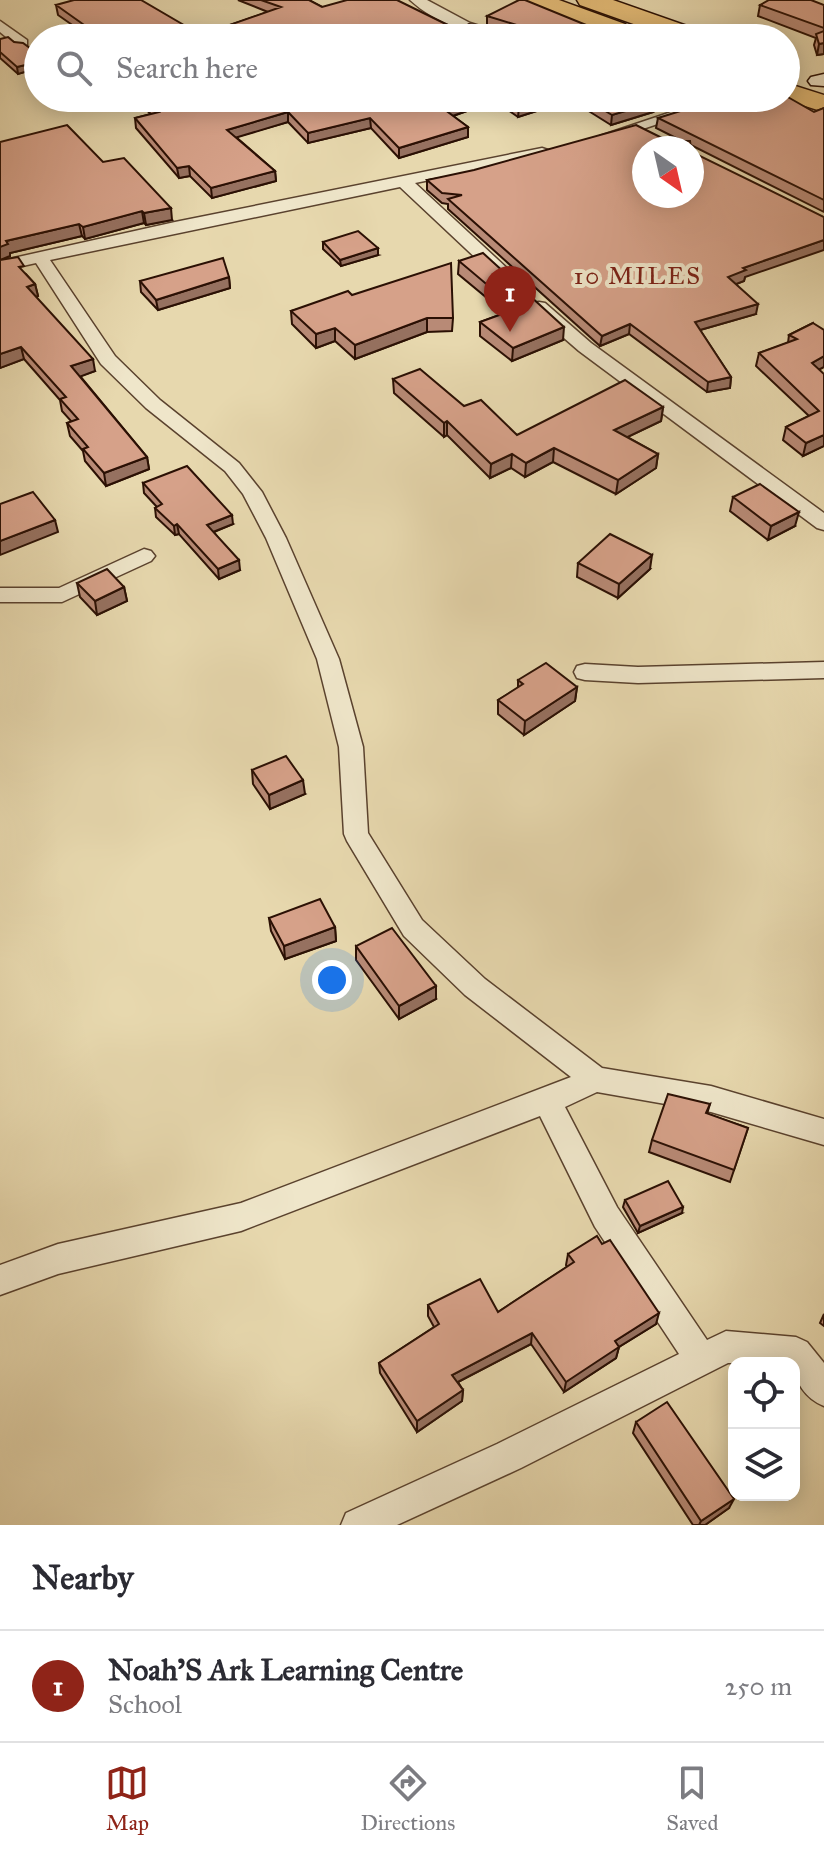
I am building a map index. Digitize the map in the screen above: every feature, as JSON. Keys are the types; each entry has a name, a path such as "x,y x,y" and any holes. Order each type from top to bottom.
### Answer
{"highway":[{"path":"536,0 602,24"},
{"path":"589,0 658,24"},
{"path":"800,76 822,87"},
{"path":"800,89 822,87"}],"street":[{"path":"417,0 461,24"},
{"path":"0,25 22,43"},
{"path":"591,141 684,112"},
{"path":"637,127 656,136"},
{"path":"0,266 564,148"},
{"path":"403,181 585,347 824,523"},
{"path":"40,257 108,360 141,394 232,467 252,492 298,588 332,673 351,747 356,834 413,928 475,987 595,1079 711,1099 824,1132"},
{"path":"0,595 62,595 144,556"},
{"path":"585,672 638,675 824,670"},
{"path":"0,1280 47,1263 197,1231 241,1217 547,1101 595,1079"},
{"path":"547,1101 606,1217 702,1360"},
{"path":"358,1525 509,1456 726,1347 796,1353 824,1390"}],"building":[{"path":"74,0 141,0 182,24 83,24 56,5"},
{"path":"261,0 309,0 322,7 347,0 397,0 446,24 232,24 281,7"},
{"path":"525,0 584,24 513,24 487,16"},
{"path":"769,0 811,0 824,5 824,28 760,5"},
{"path":"824,31 824,43 819,44 816,34"},
{"path":"8,37 24,44 24,65 17,67 0,52 0,39"},
{"path":"800,104 814,112 824,108 824,200 704,141 704,136 694,136 658,118 677,112 800,112"},
{"path":"159,112 288,112 227,130 275,171 211,188 189,166 177,168 135,118"},
{"path":"288,112 448,112 468,127 399,148 370,118 308,133"},
{"path":"67,125 103,162 124,158 171,208 142,211 83,227 79,224 6,241 8,244 0,247 0,142"},
{"path":"636,125 658,136 632,136 632,208 704,208 704,158 824,217 824,240 743,268 746,270 728,277 758,304 695,322 731,377 708,382 630,324 602,336 448,199 462,195 442,193 427,180"},
{"path":"358,231 378,248 340,260 323,242"},
{"path":"483,253 564,327 513,348 480,322 516,309 459,261"},
{"path":"18,257 24,266 19,267 35,284 27,287 93,359 71,366 147,457 104,473 83,449 88,447 67,423 78,419 60,399 66,397 21,347 0,354 0,260"},
{"path":"223,258 229,277 156,300 140,281"},
{"path":"451,263 453,318 427,318 355,345 335,328 316,334 291,311 348,291 352,295"},
{"path":"813,323 824,330 824,356 812,363 824,374 824,435 806,443 786,427 819,411 759,353 797,339 789,335"},
{"path":"420,369 464,406 481,400 517,435 625,380 663,407 614,430 658,454 618,480 554,448 526,463 512,454 491,464 447,421 444,423 393,379"},
{"path":"187,466 232,515 207,525 239,560 218,569 177,524 174,526 155,508 162,504 143,483"},
{"path":"760,484 799,512 771,526 733,497"},
{"path":"33,492 55,520 0,541 0,504"},
{"path":"610,534 652,555 619,584 578,563"},
{"path":"107,569 124,587 95,601 77,583"},
{"path":"546,663 577,687 525,721 498,700 523,684 518,680"},
{"path":"286,756 303,780 269,795 252,770"},
{"path":"320,899 335,927 284,946 269,918"},
{"path":"392,928 436,986 399,1006 356,946"},
{"path":"668,1094 710,1104 706,1113 748,1128 734,1170 652,1140"},
{"path":"668,1181 683,1207 640,1226 625,1200"},
{"path":"597,1236 602,1244 610,1240 659,1313 615,1341 619,1347 566,1382 532,1333 452,1375 463,1390 417,1421 379,1363 439,1324 428,1305 480,1279 498,1312 574,1262 568,1254"},
{"path":"667,1402 728,1490 728,1501 731,1501 701,1521 636,1422"}],"place":[{"name":"Noah'S Ark Learning Centre","path":"510,332"}],"district":[{"name":"10 MILES","path":"638,276"}]}
